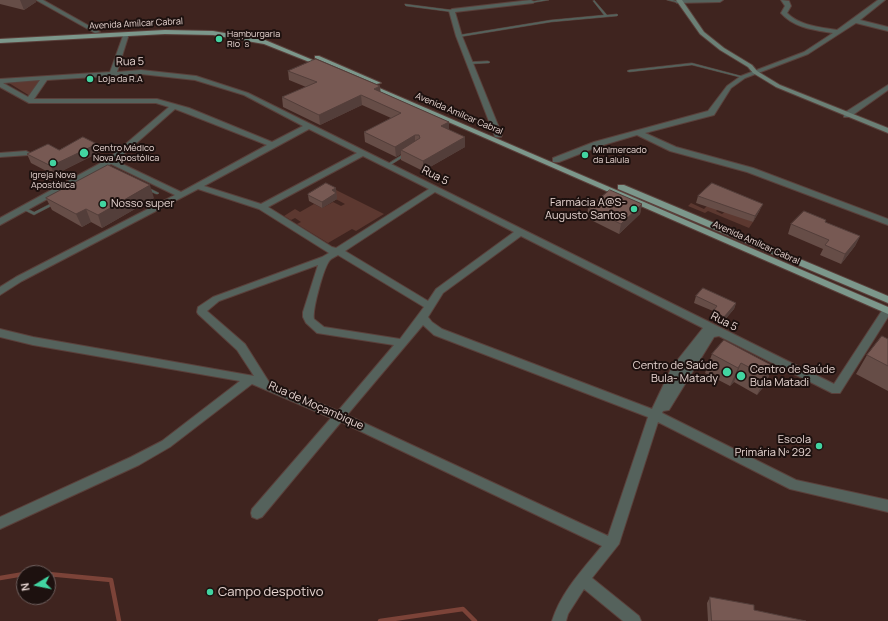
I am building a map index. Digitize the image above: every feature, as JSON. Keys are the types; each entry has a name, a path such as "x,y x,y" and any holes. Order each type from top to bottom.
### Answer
{"main road":[{"name":"Avenida Amílcar Cabral","path":"0,38 198,28 260,36 284,43 888,300"},
{"name":"Avenida Amílcar Cabral","path":"0,41 165,32 212,33 239,36 278,47 888,311"}],"street":[{"path":"39,0 97,32"},
{"path":"679,1 720,0"},
{"path":"784,0 787,2 788,6 784,13 787,17 798,22 839,32"},
{"path":"556,160 597,144 640,134 666,124 711,113 729,87 743,77 806,53 855,21 882,0"},
{"path":"498,135 459,36 452,11 530,1"},
{"path":"679,1 702,33 722,49 750,66 755,72 778,86 888,131"},
{"path":"855,21 888,29"},
{"path":"112,73 126,34"},
{"name":"Rua 5","path":"0,81 141,72 196,78 246,94 521,231 832,390"},
{"path":"29,100 46,77"},
{"path":"0,84 29,100 48,102 124,100 157,101 174,106 272,145"},
{"path":"847,115 888,87"},
{"path":"0,222 110,161 174,106"},
{"path":"0,292 24,276 181,195 310,125"},
{"path":"640,134 673,149 750,170 888,222"},
{"path":"262,207 364,152"},
{"path":"0,155 26,153"},
{"path":"110,161 181,195"},
{"path":"198,186 262,207 330,250 339,252 429,306"},
{"path":"264,383 241,347 202,312 202,308 216,299 325,260 435,189"},
{"path":"257,513 402,343 423,317 439,291 521,231"},
{"path":"325,260 309,308 308,317 312,324 321,330 402,343"},
{"path":"660,412 712,333 832,390 888,311"},
{"path":"423,317 428,325 438,332 660,412 794,485 888,506"},
{"path":"559,621 562,611 582,579 612,544 676,370 709,327"},
{"name":"Rua de Moçambique","path":"0,333 33,341 252,379 264,383 339,416 612,544"},
{"path":"0,523 135,461 166,444 252,379"},
{"path":"582,579 634,621"}],"lane":[{"path":"530,1 548,0"},
{"path":"594,0 606,16"},
{"path":"668,0 679,1"},
{"path":"406,5 452,11"},
{"path":"459,36 551,21 617,15"},
{"path":"470,63 488,62"},
{"path":"629,71 692,64 743,77"},
{"path":"388,165 411,151"},
{"path":"144,187 157,193"},
{"path":"24,209 34,214 62,199"}],"shaded area":[{"path":"40,80 30,96 9,83"},
{"path":"330,187 384,214 356,231 352,229 328,243 297,224 301,222 295,218 291,220 284,216 295,209 300,212 314,204 322,208 333,202 341,206 345,204 332,197"},
{"path":"691,203 704,209 708,205 718,209 716,211 722,214 727,210 753,222 749,228 708,211 705,213 688,206"}],"building":[{"path":"316,59 380,86 374,89 449,122 441,126 465,137 423,161 401,150 420,138 419,135 415,135 395,147 364,132 401,113 361,95 319,115 282,97 317,82 288,71"},
{"path":"83,137 97,144 51,166 27,154 48,144 59,150"},
{"path":"108,165 150,185 98,215 86,209 76,214 46,198"},
{"path":"326,183 336,188 332,190 336,193 322,202 308,195 308,194"},
{"path":"712,183 763,204 755,216 698,196"},
{"path":"610,190 642,204 621,224 588,208"},
{"path":"804,211 826,220 825,222 860,236 845,254 825,245 829,240 791,224"},
{"path":"703,288 736,303 724,317 713,311 717,306 696,296"},
{"path":"882,336 888,339 888,366 867,355"},
{"path":"724,340 773,366 766,376 741,363 738,368 712,354"},
{"path":"710,597 754,605 754,610 806,621 712,621"}],"waterway":[{"path":"0,578 16,575"},
{"path":"56,575 111,580 119,621"},
{"path":"380,621 463,609 475,621"}],"place":[{"name":"Hamburgaria Rio´s","path":"219,39"},
{"name":"Loja da R.A","path":"90,79"},
{"name":"Centro Médico Nova Apostólica","path":"84,153"},
{"name":"Minimercado da Lalula","path":"585,155"},
{"name":"Igreja Nova Apostólica","path":"53,163"},
{"name":"Nosso super","path":"103,204"},
{"name":"Farmácia A@S- Augusto Santos","path":"634,209"},
{"name":"Centro de Saúde Bula- Matady","path":"727,372"},
{"name":"Centro de Saúde Bula Matadi","path":"741,376"},
{"name":"Escola Primária Nº 292","path":"819,446"},
{"name":"Campo despotivo","path":"210,592"}]}
